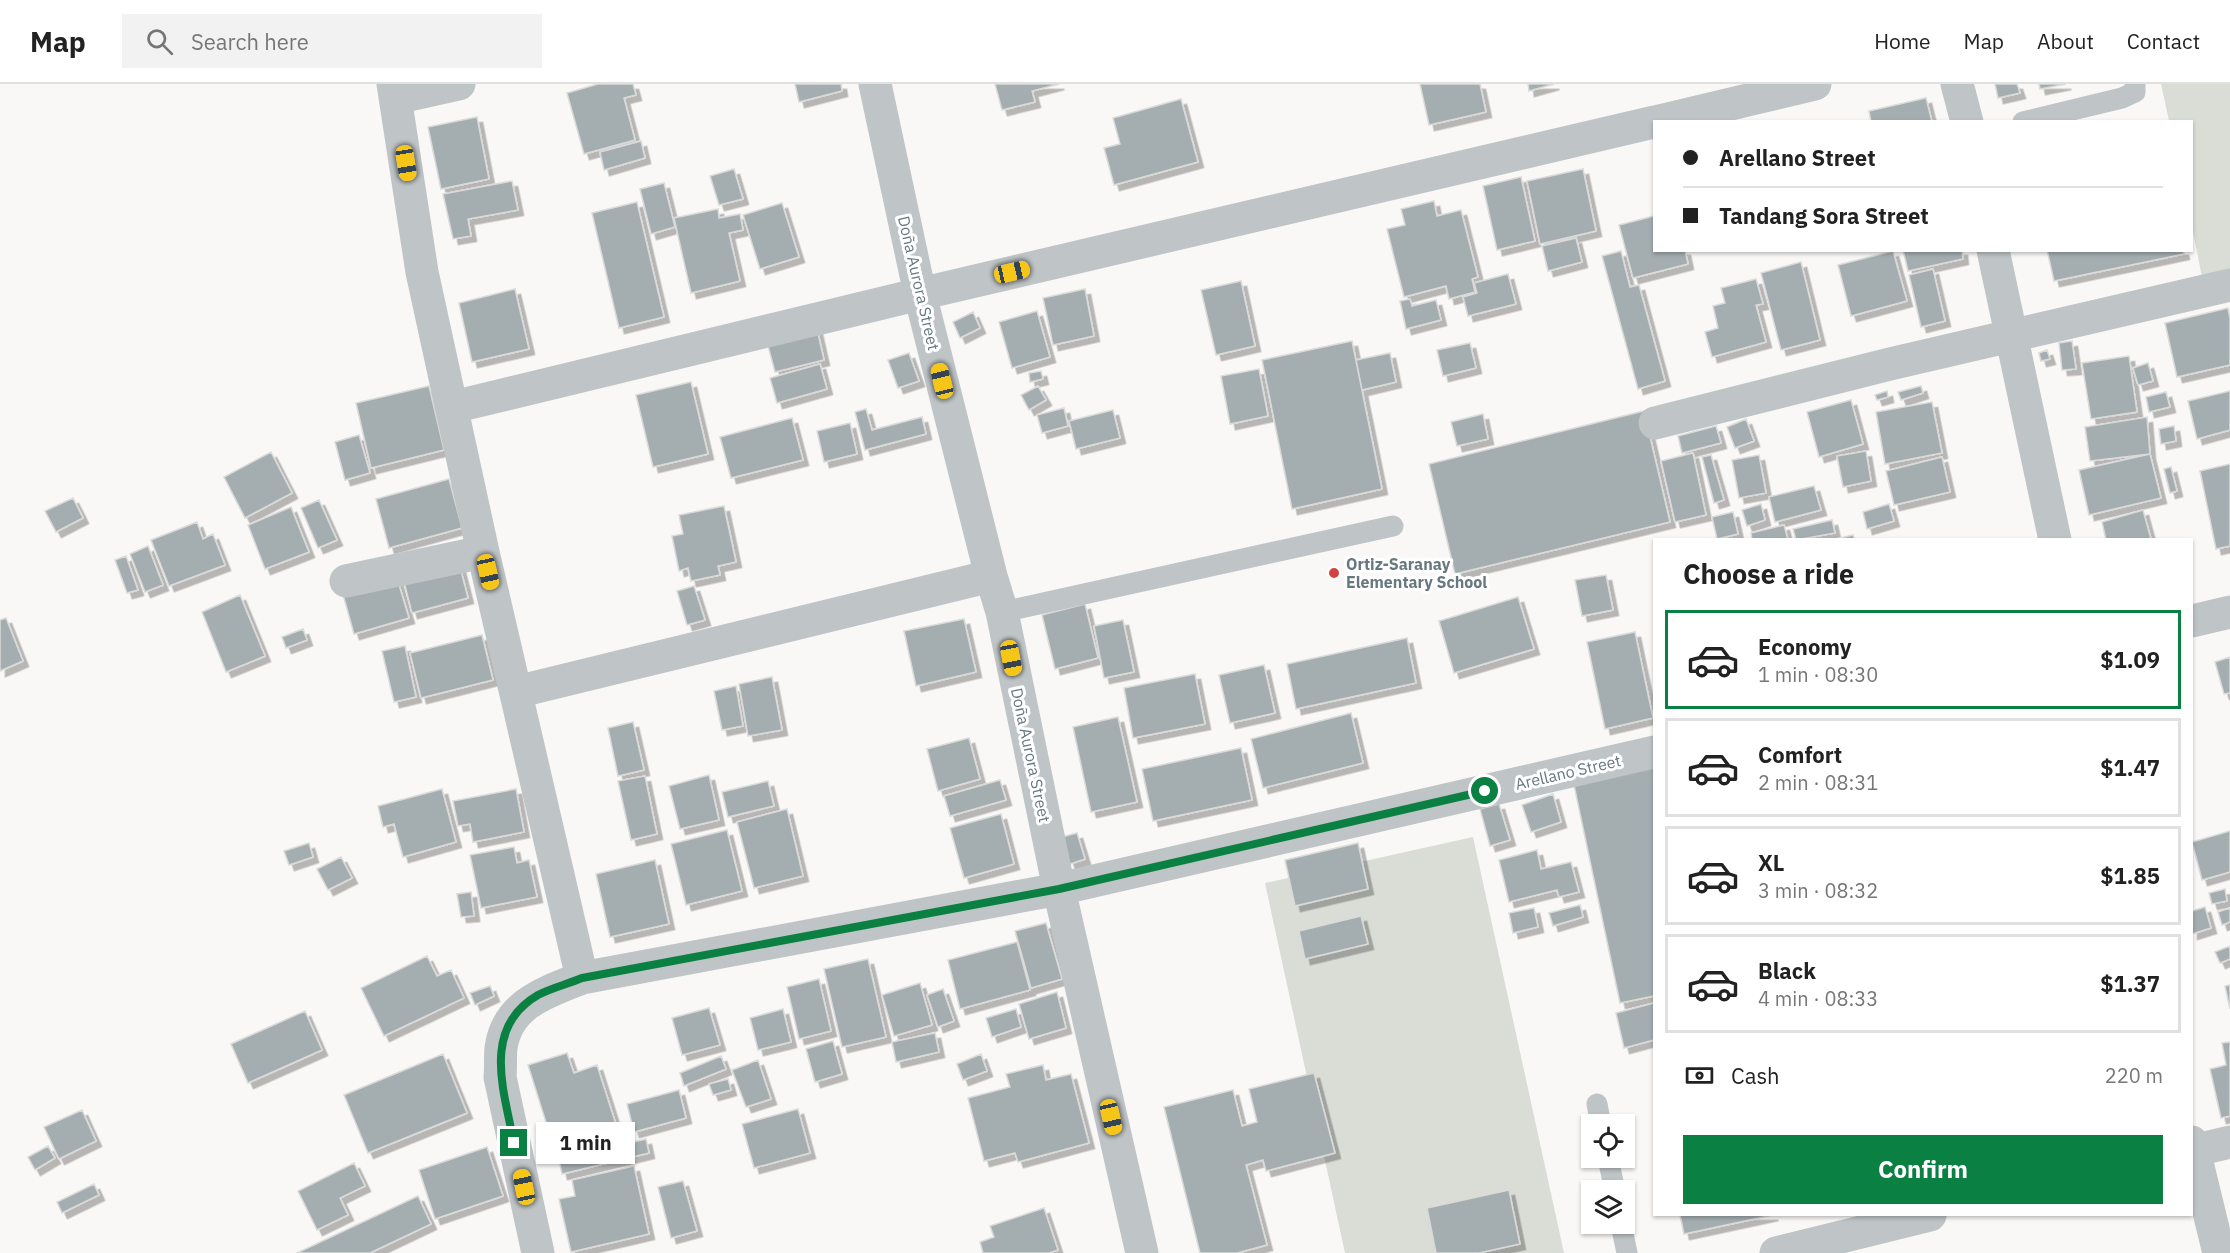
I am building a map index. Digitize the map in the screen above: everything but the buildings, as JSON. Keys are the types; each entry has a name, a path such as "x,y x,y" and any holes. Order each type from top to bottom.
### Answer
{"street":[{"path":"459,84 394,91 422,272 483,552 582,978"},
{"name":"Doña Aurora Street","path":"875,84 920,294 1002,612 1059,889 1142,1253"},
{"path":"1663,120 1815,84"},
{"path":"1957,84 1966,120"},
{"path":"453,407 920,294 1653,122"},
{"path":"1994,252 2055,538"},
{"path":"1655,423 1879,367 2230,285"},
{"path":"346,581 483,552"},
{"path":"516,692 991,576"},
{"path":"2193,621 2230,612"},
{"name":"Arellano Street","path":"538,1253 500,1077 501,1048 507,1025 523,1006 539,994 582,978 1059,889 1653,752"},
{"path":"2193,1148 2230,1142"},
{"path":"2193,1152 2219,1253"},
{"path":"1776,1253 1926,1216"}],"lane":[{"path":"2031,120 2122,98 2135,92 2135,84"},
{"path":"1002,612 1393,526"},
{"path":"1623,1234 1627,1253"}],"shaded area":[{"path":"2161,84 2230,84 2230,276 2203,282 2193,232 2193,120 2169,120"},
{"path":"1473,837 1564,1253 1345,1253 1265,883"}],"place":[{"name":"Ortiz-Saranay Elementary School","path":"1334,573"}],"route":[{"path":"514,1143 500,1077 501,1048 507,1025 523,1006 539,994 582,978 1059,889 1485,791"}]}
